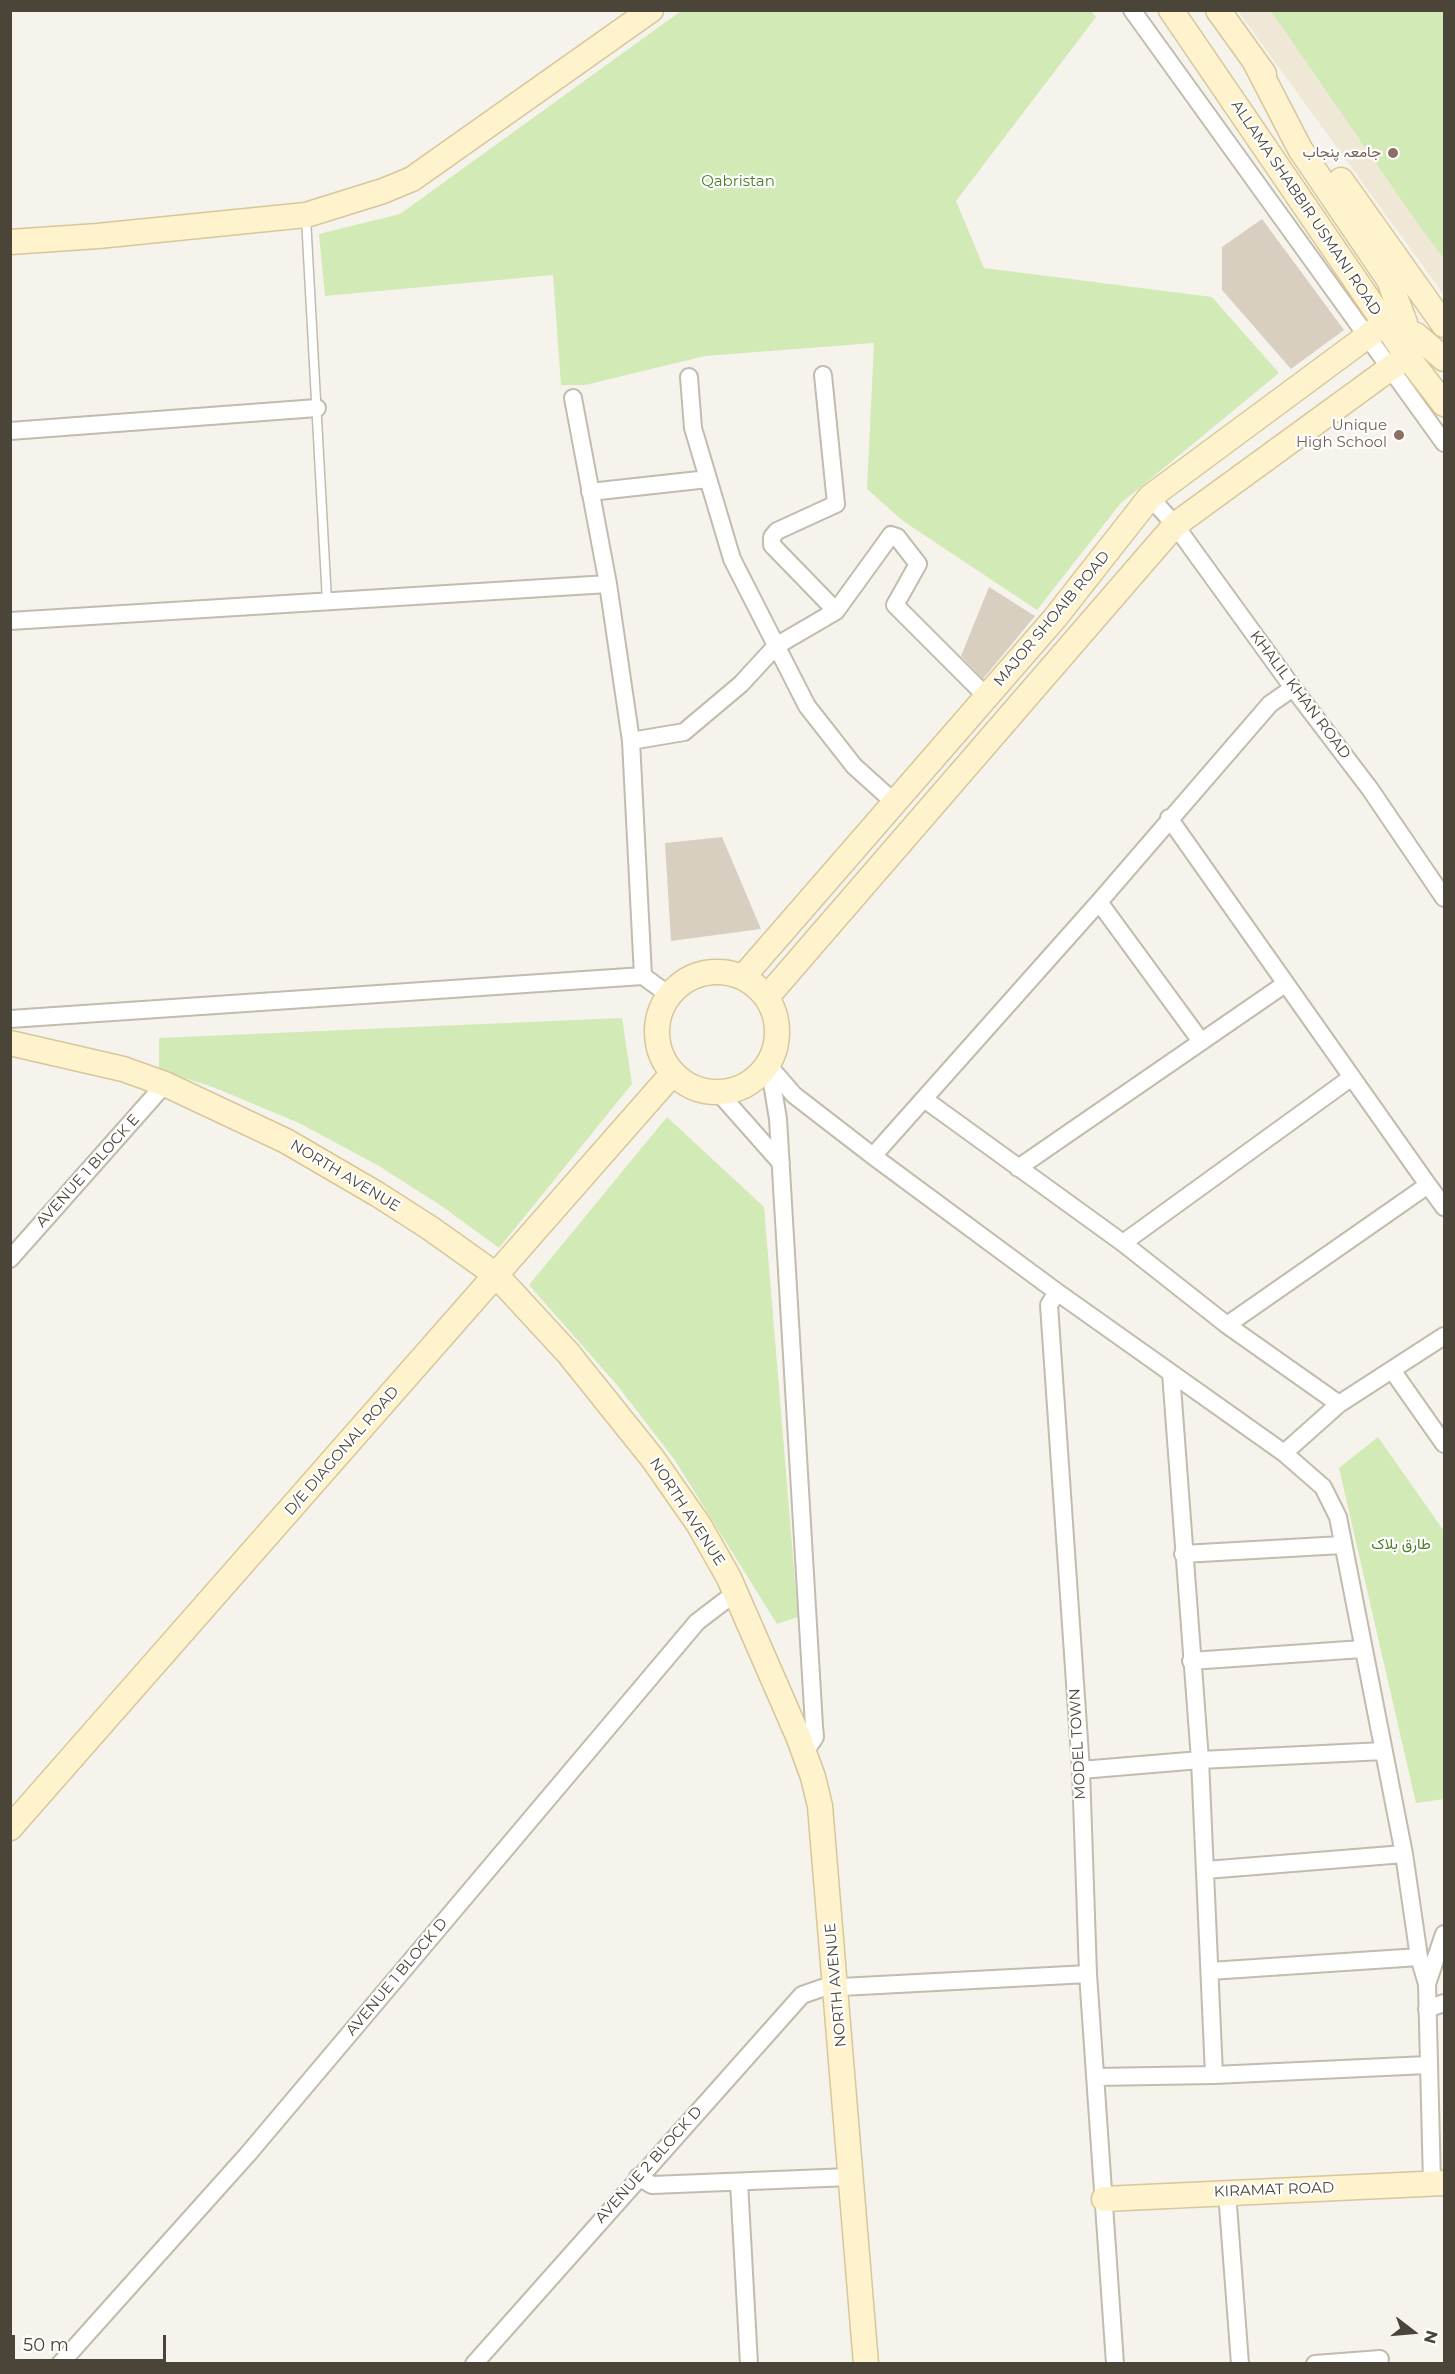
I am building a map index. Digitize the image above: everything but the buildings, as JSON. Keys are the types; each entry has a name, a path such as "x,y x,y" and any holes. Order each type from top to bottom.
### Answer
{"street":[{"path":"10,242 98,236 306,214 383,191 412,179 651,10"},
{"path":"1132,10 1386,329 1432,346 1444,359"},
{"name":"ALLAMA SHABBIR USMANI ROAD","path":"1171,10 1386,329 1400,362 1444,404"},
{"path":"1218,10 1444,324"},
{"path":"1255,62 1300,149 1389,280 1402,309 1386,329"},
{"name":"MAJOR SHOAIB ROAD","path":"743,977 1055,618 1150,497 1386,329"},
{"path":"1400,362 1444,443"},
{"name":"MAJOR SHOAIB ROAD","path":"767,997 1175,525 1400,362"},
{"path":"823,375 836,504 777,531 772,537 772,544 836,611"},
{"path":"689,377 693,428 732,559 807,706 854,766 895,802"},
{"path":"573,398 608,584 631,741 643,976"},
{"path":"10,431 317,408"},
{"path":"590,492 708,479"},
{"name":"KHALIL KHAN ROAD","path":"1150,497 1175,525 1293,688 1370,789 1444,898"},
{"path":"631,741 684,732 741,684 776,646 836,611 891,535 897,537 918,564 896,605 987,697"},
{"path":"10,621 608,584"},
{"path":"873,1156 1099,902 1169,818 1270,704 1293,688"},
{"path":"1169,818 1444,1207"},
{"path":"1099,902 1200,1040"},
{"path":"719,971 743,977 757,985 767,997 775,1013 778,1031 776,1048 768,1065 755,1079 738,1089 719,1093 702,1091 686,1084 673,1074 663,1059 658,1044 657,1026 661,1010 669,995 695,975 719,971"},
{"path":"10,1019 643,976 669,995"},
{"path":"1018,1168 1200,1040 1285,984"},
{"name":"NORTH AVENUE","path":"10,1043 123,1069 165,1084 286,1141 386,1199 496,1275 568,1353 653,1459 717,1553 805,1752 820,1806 837,1987 866,2364"},
{"path":"768,1065 794,1095 873,1156 1057,1292 1284,1453 1307,1472 1332,1500 1338,1517 1362,1649 1384,1751 1404,1854 1419,1957 1427,1984 1427,2065 1438,2183"},
{"path":"768,1065 778,1119 815,1737 805,1752"},
{"name":"D/E DIAGONAL ROAD","path":"10,1828 673,1074"},
{"path":"1123,1243 1352,1077"},
{"name":"AVENUE 1 BLOCK E","path":"10,1258 165,1084"},
{"path":"719,1093 781,1162"},
{"path":"924,1099 1123,1243 1227,1325 1340,1404"},
{"path":"1227,1325 1428,1185"},
{"name":"MODEL TOWN","path":"1057,1292 1049,1305 1081,1770 1088,1974 1115,2364"},
{"path":"1284,1453 1340,1404 1444,1336"},
{"path":"1392,1370 1444,1444"},
{"path":"1171,1372 1200,1760 1214,2075"},
{"path":"1184,1554 1342,1545"},
{"name":"AVENUE 1 BLOCK D","path":"60,2364 248,2154 697,1622 735,1593"},
{"path":"1191,1661 1362,1649"},
{"path":"1081,1770 1200,1760 1384,1751"},
{"path":"1206,1870 1404,1854"},
{"path":"1427,1984 1444,1934"},
{"path":"1210,1971 1419,1957"},
{"name":"AVENUE 2 BLOCK D","path":"474,2364 802,1995 822,1988 1088,1974"},
{"path":"1427,2009 1444,2003"},
{"path":"1095,2077 1214,2075 1427,2065"},
{"path":"638,2177 652,2185 850,2177"},
{"path":"740,2182 749,2364"},
{"name":"KIRAMAT ROAD","path":"1104,2199 1438,2183"},
{"path":"1227,2192 1240,2364"},
{"path":"1315,2364 1380,2359"}],"lane":[{"path":"306,214 327,601"}],"shaded area":[{"name":"جامعہ پنجاب","path":"1238,11 1444,11 1444,295"}],"green space":[{"name":"Qabristan","path":"681,11 1091,11 1096,17 956,201 984,268 1212,297 1279,373 1120,504 1037,610 903,521 867,489 874,343 705,356 585,385 561,385 553,275 325,296 319,234 400,214"},
{"name":"جامعہ پنجاب","path":"1271,11 1444,11 1444,259 1409,211"},
{"path":"622,1018 632,1084 499,1248 443,1207 379,1166 299,1123 213,1087 159,1070 159,1038"},
{"path":"667,1117 764,1207 798,1617 777,1624 674,1459 617,1385 529,1285"},
{"name":"طارق بلاک","path":"1378,1437 1444,1531 1444,1799 1416,1803 1339,1468"}],"place":[{"name":"جامعہ پنجاب","path":"1393,153"},
{"name":"Unique High School","path":"1399,435"}]}
